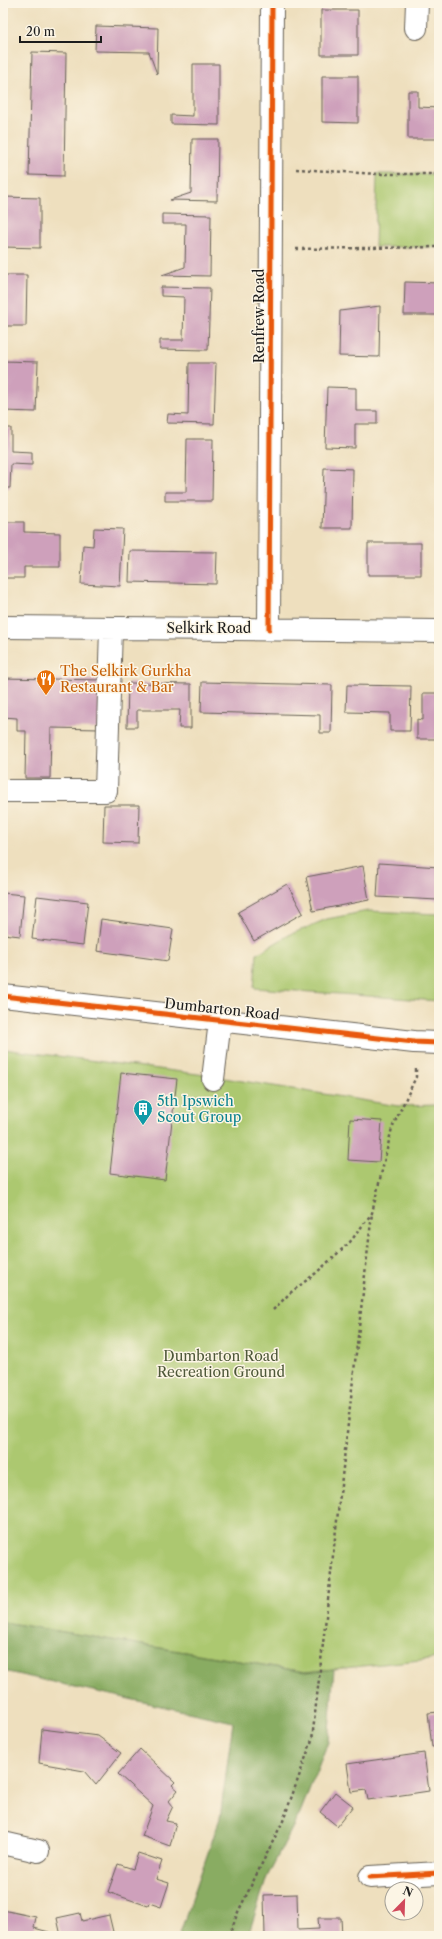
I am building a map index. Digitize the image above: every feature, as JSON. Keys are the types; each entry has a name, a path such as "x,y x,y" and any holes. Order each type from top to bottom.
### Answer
{"street":[{"name":"Renfrew Road","path":"269,629 272,3"},
{"path":"416,28 417,3"},
{"name":"Selkirk Road","path":"3,627 439,631"},
{"path":"3,791 106,791 110,628"},
{"name":"Dumbarton Road","path":"3,996 414,1042 439,1043"},
{"path":"213,1079 220,1021"},
{"path":"3,1843 38,1851"},
{"path":"370,1877 439,1873"}],"path":[{"path":"272,166 377,174 439,174"},
{"path":"272,249 439,247"},
{"path":"229,1936 238,1912 283,1821 312,1740 372,1213 392,1128 416,1077 414,1042"},
{"path":"273,1310 290,1293 316,1273 350,1242 372,1213"}],"green space":[{"path":"377,174 439,174 439,247 375,247"},
{"path":"368,911 439,914 439,1001 254,988 257,954 289,935 327,919"},
{"name":"Dumbarton Road Recreation Ground","path":"3,1049 205,1075 398,1106 439,1105 439,1658 306,1672 3,1622"},
{"path":"3,1622 305,1672 334,1669 328,1742 300,1813 267,1877 248,1936 179,1936 220,1818 233,1722 3,1671"}],"building":[{"path":"321,10 358,10 358,55 321,55"},
{"path":"96,26 158,28 157,74 149,52 95,51"},
{"path":"32,52 66,53 64,176 29,175"},
{"path":"193,64 219,64 219,125 171,124 171,115 193,116"},
{"path":"322,76 358,76 358,123 322,122"},
{"path":"408,91 418,91 418,107 439,108 439,139 408,139"},
{"path":"192,139 218,139 217,201 170,200 191,193"},
{"path":"3,197 40,198 40,248 3,247"},
{"path":"162,214 211,215 210,276 162,275 185,267 186,224 162,224"},
{"path":"3,275 27,275 26,326 3,326"},
{"path":"405,282 439,283 439,315 404,315"},
{"path":"161,287 210,288 208,350 160,349 160,340 183,340 184,297 161,296"},
{"path":"380,306 379,357 339,356 340,311"},
{"path":"3,361 38,362 36,412 3,411"},
{"path":"189,363 216,363 214,424 167,423 168,414 188,415"},
{"path":"327,387 356,388 356,411 377,411 377,424 355,424 355,448 325,447"},
{"path":"3,428 11,428 11,451 32,452 32,465 11,464 10,488 3,488"},
{"path":"187,439 213,439 212,501 165,501 165,492 186,492"},
{"path":"324,468 353,469 352,528 322,528"},
{"path":"3,522 24,522 24,532 60,533 60,567 24,567 24,578 3,578"},
{"path":"94,528 123,529 120,586 81,584 83,545 93,546"},
{"path":"368,543 421,543 421,575 368,575"},
{"path":"130,551 217,552 216,584 129,582"},
{"path":"3,678 101,680 100,729 51,728 50,778 25,778 26,731 17,731 17,718 3,717"},
{"path":"202,682 332,685 331,733 320,733 320,715 201,712"},
{"path":"128,683 191,684 191,728 179,728 180,710 137,710 137,727 127,727"},
{"path":"347,685 411,686 410,731 390,731 390,713 346,712"},
{"path":"423,693 439,693 439,739 417,739 417,719 423,720"},
{"path":"104,805 139,805 138,843 103,842"},
{"path":"379,863 439,867 438,900 377,897"},
{"path":"363,866 369,900 313,911 306,877"},
{"path":"287,884 303,913 254,941 238,912"},
{"path":"3,893 24,895 20,936 3,934"},
{"path":"37,896 88,902 83,945 32,939"},
{"path":"101,919 173,929 168,961 97,951"},
{"name":"5th Ipswich Scout Group","path":"121,1073 177,1079 165,1180 110,1173"},
{"path":"350,1119 382,1121 379,1162 348,1160"},
{"path":"439,1712 439,1746 432,1747 428,1713"},
{"path":"42,1729 98,1736 121,1753 96,1785 84,1771 39,1763"},
{"path":"140,1749 175,1782 172,1785 178,1790 169,1801 173,1806 166,1821 176,1823 170,1846 142,1836 153,1806 118,1774"},
{"path":"424,1753 429,1791 368,1800 366,1790 351,1792 347,1764"},
{"path":"335,1792 353,1806 337,1826 320,1812"},
{"path":"138,1853 162,1861 156,1879 169,1883 161,1907 149,1903 148,1906 108,1892 118,1864 133,1869"},
{"path":"297,1894 298,1930 319,1929 318,1918 341,1918 342,1936 265,1936 264,1895"},
{"path":"3,1910 36,1917 34,1928 49,1932 49,1936 3,1936"},
{"path":"80,1913 82,1921 109,1915 114,1936 61,1936 57,1918"}],"cycle path":[{"path":"269,629 272,3"},
{"path":"3,996 414,1042 439,1043"},
{"path":"370,1877 439,1873"}],"place":[{"name":"The Selkirk Gurkha Restaurant & Bar","path":"46,696"},
{"name":"5th Ipswich Scout Group","path":"143,1126"}]}
